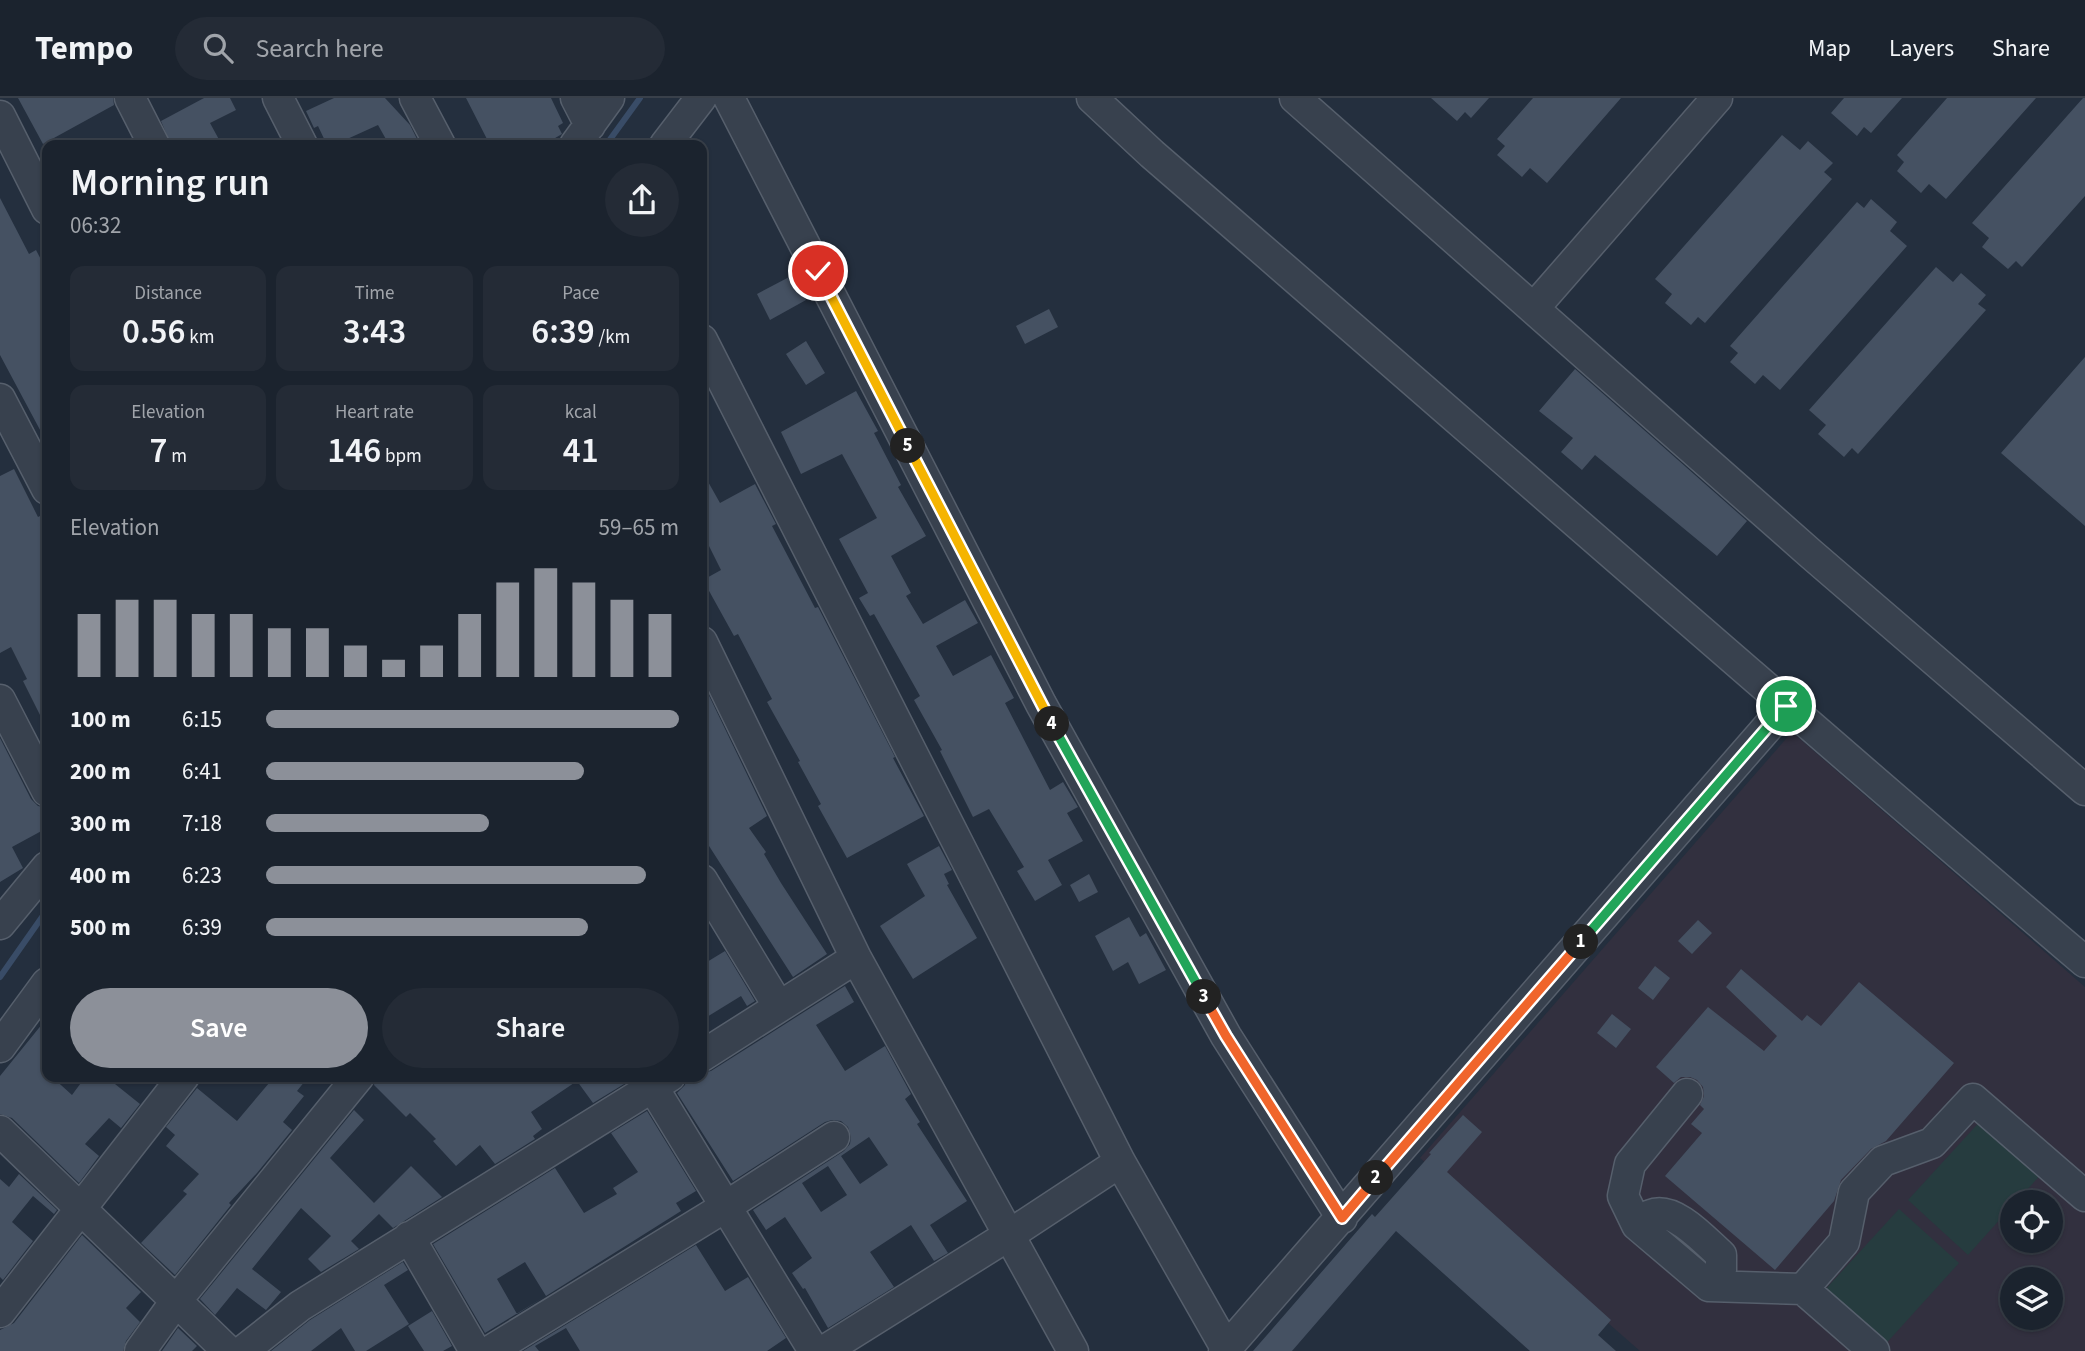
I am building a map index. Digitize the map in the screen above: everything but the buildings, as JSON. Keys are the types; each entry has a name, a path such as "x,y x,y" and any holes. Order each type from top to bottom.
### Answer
{"street":[{"path":"130,98 151,140"},
{"path":"278,98 299,140"},
{"path":"415,98 437,140"},
{"path":"576,98 582,135"},
{"path":"582,135 609,98"},
{"path":"669,140 701,98"},
{"path":"729,98 1041,704 1226,1036 1342,1218"},
{"path":"1092,98 1152,154 1786,706 2085,962"},
{"path":"1295,98 1811,554 2085,790"},
{"path":"1534,308 1717,98"},
{"path":"0,116 42,199"},
{"path":"707,350 1120,1163 1225,1350 1786,706"},
{"path":"0,400 42,480"},
{"path":"707,652 856,958 1073,1351"},
{"path":"0,700 42,781"},
{"path":"0,924 42,873"},
{"path":"707,888 779,1007"},
{"path":"707,1053 856,958"},
{"path":"0,1047 42,990"},
{"path":"0,1312 179,1082"},
{"path":"140,1351 176,1301 354,1082"},
{"path":"243,1351 300,1306 653,1082"},
{"path":"657,1082 725,1207 814,1351"},
{"path":"1687,1094 1630,1164 1623,1196 1637,1225 1709,1286 1803,1289 1874,1351"},
{"path":"1803,1289 1844,1242 1854,1192 1861,1184 1883,1161 1932,1143 1973,1099 2085,1196"},
{"path":"0,1131 228,1351"},
{"path":"490,1351 834,1137"},
{"path":"824,1351 1009,1236 1120,1163"},
{"path":"1637,1225 1651,1214 1661,1213 1702,1223 1721,1255 1721,1270 1709,1286"},
{"path":"1674,1256 1702,1223"},
{"path":"409,1237 475,1351"}],"shaded area":[{"path":"1792,732 2085,987 2085,1351 1640,1351 1420,1158"}],"green space":[{"path":"1985,1116 2045,1170 2027,1190 2000,1190 2000,1219 1968,1255 1908,1200"},
{"path":"1899,1209 1959,1263 1882,1348 1822,1293"}],"waterway":[{"path":"610,140 640,98"},
{"path":"0,977 42,917"}],"route":[{"path":"818,271 1041,704 1226,1036 1342,1218 1786,706"}]}
